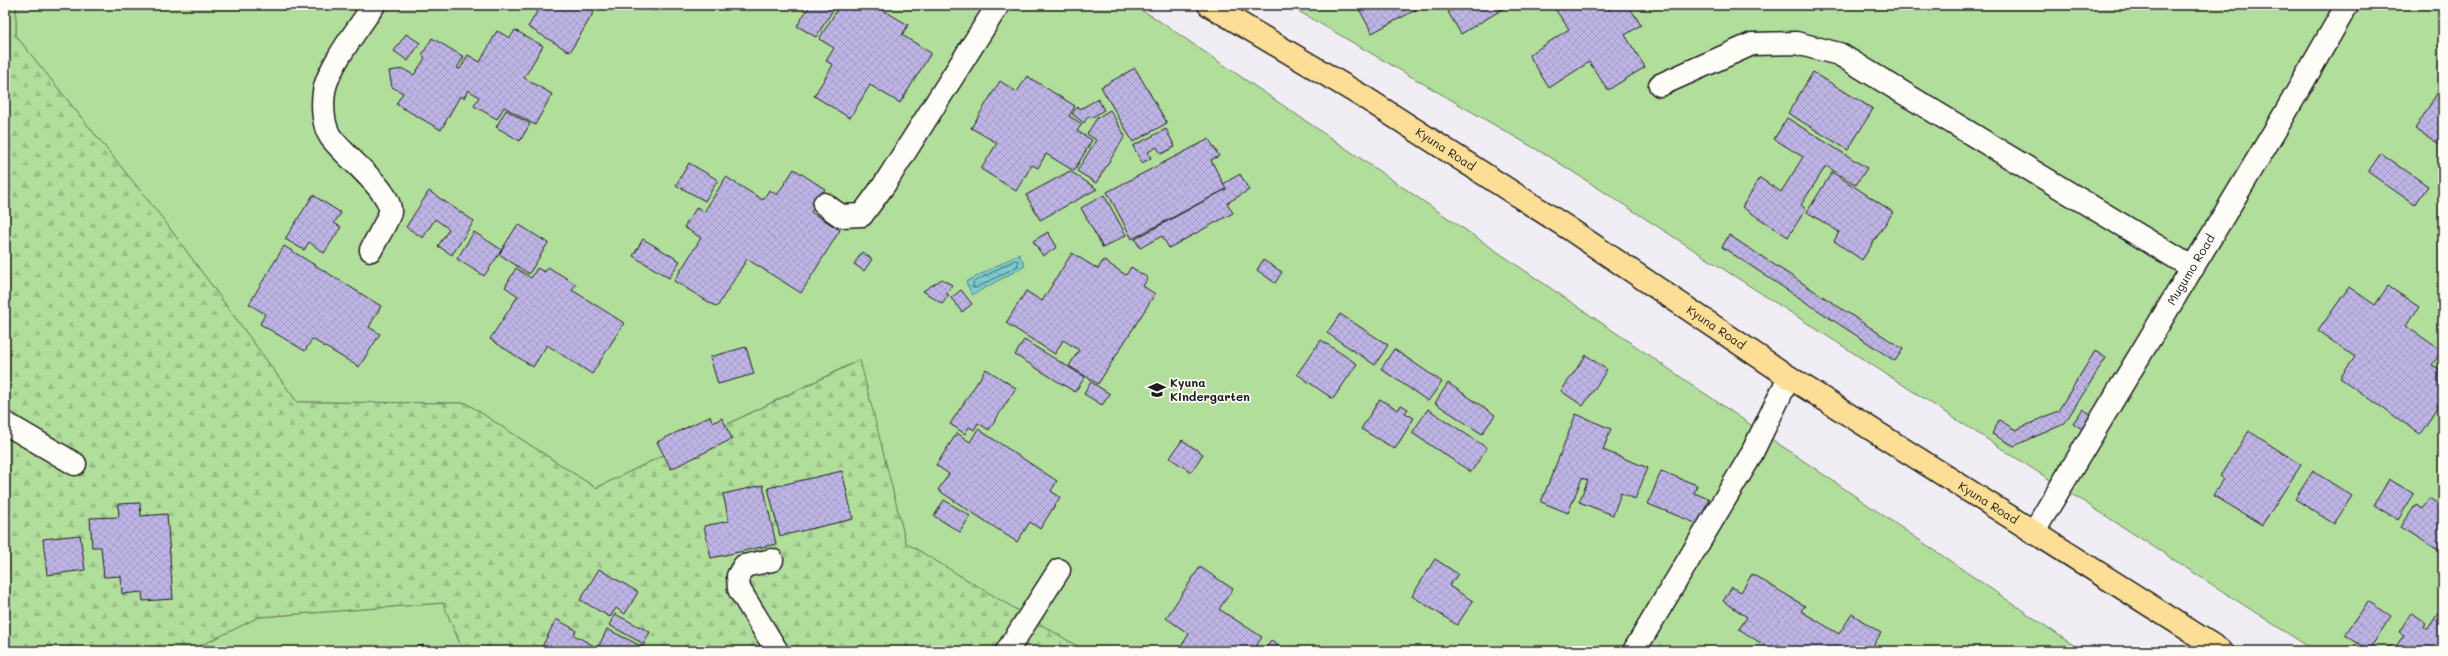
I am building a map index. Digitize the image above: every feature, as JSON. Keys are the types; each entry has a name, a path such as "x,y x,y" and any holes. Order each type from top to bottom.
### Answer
{"main road":[{"name":"Kyuna Road","path":"1209,5 1367,99 1568,228 1789,377 2033,533 2222,651"}],"street":[{"path":"371,250 390,212 387,201 375,183 330,137 325,126 324,91 330,72 374,5"},
{"path":"824,204 841,216 862,215 884,185 998,5"},
{"name":"Mugumo Road","path":"2033,533 2193,268 2347,5"},
{"path":"1660,85 1752,44 1796,43 1839,54 2193,268"},
{"path":"1634,651 1750,457 1789,377"},
{"path":"5,423 74,464"},
{"path":"772,560 744,566 738,576 739,589 777,651"},
{"path":"1007,651 1059,570"}],"green space":[{"path":"5,5 16,5 16,36 163,219 297,402 466,403 596,488 860,360 906,543 1085,651 463,651 443,603 259,617 190,651 5,651"},
{"path":"16,5 1131,5 1152,16 2082,651 1085,651 906,543 859,360 596,488 466,403 297,402 163,219 16,36"},
{"path":"1288,5 2443,5 2443,651 2315,651 1553,159"},
{"path":"443,603 463,651 190,651 259,617"}],"water":[{"path":"1019,254 1025,266 972,295 966,282"}],"building":[{"path":"541,5 598,5 570,52 528,27"},
{"path":"645,5 659,5 655,11"},
{"path":"810,5 836,5 816,37 797,26"},
{"path":"840,5 847,5 855,10 858,5 875,5 908,25 902,35 931,53 900,103 870,85 850,118 814,96 833,65 826,61 834,48 819,39"},
{"path":"1362,5 1423,6 1372,33 1358,7"},
{"path":"1459,5 1501,5 1503,9 1461,34 1448,12"},
{"path":"1552,5 1605,5 1609,10 1617,5 1628,5 1641,25 1625,35 1645,67 1608,90 1589,62 1549,88 1529,55 1569,29"},
{"path":"515,30 543,46 524,78 552,94 535,125 504,107 497,119 474,106 479,97 468,90 464,98 460,96 441,130 396,104 403,93 392,87 389,71 403,69 414,75 425,58 422,55 432,38 464,57 457,68 460,69 468,55 480,62 497,31 510,38"},
{"path":"406,34 420,43 408,61 394,51"},
{"path":"1135,68 1167,123 1133,142 1101,87"},
{"path":"1813,72 1873,109 1848,150 1788,113"},
{"path":"1027,76 1075,106 1069,116 1082,124 1077,131 1092,140 1074,171 1046,154 1038,168 1032,165 1016,191 981,169 997,143 971,128 1000,81 1017,92"},
{"path":"2441,87 2443,88 2443,146 2415,129"},
{"path":"1098,99 1104,110 1091,118 1088,116 1084,123 1072,114 1077,107 1080,109"},
{"path":"506,110 530,124 520,141 496,127"},
{"path":"1110,110 1125,136 1096,183 1077,171 1096,140 1087,134 1097,118"},
{"path":"1787,118 1867,168 1856,185 1826,166 1801,205 1806,209 1788,237 1742,207 1760,178 1781,192 1803,157 1774,139"},
{"path":"1166,129 1175,147 1161,154 1157,147 1148,152 1151,158 1142,163 1133,146"},
{"path":"1209,139 1219,156 1211,160 1226,189 1132,239 1107,192"},
{"path":"2381,153 2428,186 2415,205 2368,172"},
{"path":"689,163 718,180 705,201 676,185"},
{"path":"794,169 825,189 811,212 840,230 801,293 747,259 717,307 674,281 701,238 684,227 697,207 704,212 726,177 763,200 769,190 777,195"},
{"path":"1070,171 1097,189 1040,220 1026,195"},
{"path":"1832,172 1893,212 1862,260 1834,241 1839,232 1807,212"},
{"path":"1240,174 1249,190 1227,203 1233,213 1169,248 1162,236 1140,248 1135,239 1226,189 1223,184"},
{"path":"429,191 474,221 452,255 438,246 449,229 435,219 423,238 406,227"},
{"path":"313,195 341,213 334,223 341,227 324,253 309,242 304,250 285,239"},
{"path":"1104,195 1126,235 1103,248 1081,208"},
{"path":"518,224 548,243 529,274 499,254"},
{"path":"474,232 502,250 484,276 457,259"},
{"path":"1048,232 1057,247 1043,256 1033,241"},
{"path":"1729,235 1903,349 1895,361 1722,247"},
{"path":"643,239 680,261 669,278 633,256"},
{"path":"284,246 381,306 369,327 380,334 359,367 312,339 305,351 260,324 265,314 249,304"},
{"path":"862,252 872,259 864,271 854,264"},
{"path":"1072,253 1098,269 1103,260 1126,275 1131,267 1148,278 1143,286 1155,294 1098,384 1069,366 1079,350 1063,340 1055,354 1006,323 1026,291 1042,301"},
{"path":"1263,260 1282,272 1275,283 1257,270"},
{"path":"548,267 576,284 572,290 624,323 592,374 547,345 533,367 490,339 518,296 505,287 516,268 531,278 537,268 545,272"},
{"path":"942,279 952,285 946,294 949,295 942,304 923,291"},
{"path":"2388,286 2419,307 2406,326 2442,351 2432,365 2443,371 2443,400 2420,434 2340,378 2355,357 2318,331 2349,287 2375,305"},
{"path":"961,290 972,304 962,312 951,298"},
{"path":"1340,314 1388,345 1375,365 1327,333"},
{"path":"1024,340 1085,377 1075,392 1015,355"},
{"path":"1321,340 1357,364 1333,399 1297,374"},
{"path":"746,347 754,374 718,384 710,357"},
{"path":"1394,349 1442,382 1428,401 1381,369"},
{"path":"2095,351 2106,358 2064,424 2014,446 1992,434 1999,420 2016,430 2058,411"},
{"path":"1586,355 1607,370 1583,406 1561,391"},
{"path":"986,369 1016,388 989,430 978,423 974,430 969,427 965,434 950,424"},
{"path":"1091,382 1110,394 1102,405 1084,394"},
{"path":"1448,383 1495,415 1482,434 1435,403"},
{"path":"1380,399 1398,410 1401,405 1408,409 1405,413 1414,418 1395,449 1361,429"},
{"path":"1428,409 1487,448 1471,472 1412,433"},
{"path":"2083,409 2097,418 2087,432 2073,423"},
{"path":"1576,414 1611,429 1603,450 1648,468 1635,499 1621,493 1613,515 1579,502 1588,480 1582,478 1568,513 1541,502"},
{"path":"710,416 713,423 722,418 732,439 671,469 657,442"},
{"path":"978,429 1057,481 1051,491 1060,497 1040,529 1030,522 1017,542 938,490 949,474 936,465 957,433 970,442"},
{"path":"2249,431 2301,465 2262,525 2213,495 2224,479 2220,476"},
{"path":"1182,440 1203,454 1191,472 1170,458"},
{"path":"842,471 853,519 780,536 768,488"},
{"path":"1661,471 1697,485 1694,493 1709,499 1698,524 1648,504"},
{"path":"2313,471 2352,496 2334,524 2295,499"},
{"path":"2389,479 2414,494 2398,520 2374,505"},
{"path":"763,485 776,544 711,558 704,526 729,521 723,494"},
{"path":"2429,498 2443,507 2443,542 2438,550 2401,527 2416,504 2422,508"},
{"path":"944,500 970,516 960,532 934,516"},
{"path":"140,503 141,516 167,514 173,599 143,601 142,592 122,594 121,576 104,577 101,547 92,547 90,518 119,517 118,504"},
{"path":"80,535 85,570 47,575 43,539"},
{"path":"1435,559 1458,574 1449,586 1473,601 1457,625 1412,596"},
{"path":"1200,567 1233,589 1219,609 1262,637 1253,651 1184,651 1180,648 1189,634 1166,618"},
{"path":"599,569 638,592 625,614 616,608 610,617 580,600"},
{"path":"1752,574 1805,606 1801,611 1839,634 1852,614 1881,633 1870,651 1788,651 1777,644 1773,651 1739,629 1747,617 1723,601 1732,587 1741,592"},
{"path":"2368,601 2391,616 2369,650 2345,635"},
{"path":"2443,606 2443,651 2386,651 2389,646 2394,649 2404,635 2399,632 2411,613 2425,623 2423,627 2427,630"},
{"path":"615,614 650,632 644,644 609,625"},
{"path":"556,619 576,630 574,635 598,648 607,629 651,651 540,651"},
{"path":"1271,641 1287,651 1264,651"},
{"path":"423,645 425,651 406,651"}],"place":[{"name":"Kyuna Kindergarten","path":"1157,390"}]}
